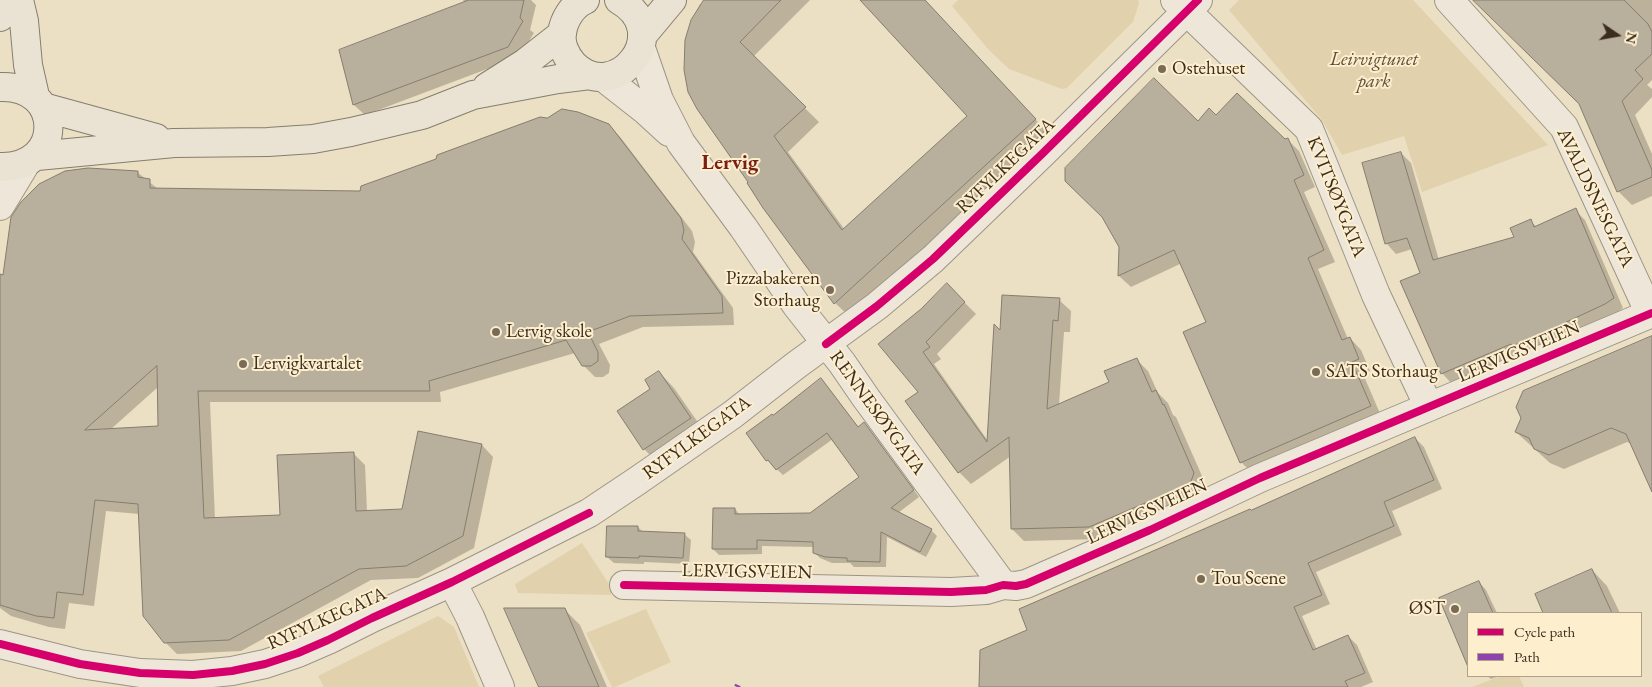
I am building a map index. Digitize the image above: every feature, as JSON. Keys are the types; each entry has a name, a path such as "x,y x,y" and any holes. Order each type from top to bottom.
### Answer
{"main road":[{"path":"0,17 4,0"},
{"path":"19,0 24,22 28,65 39,102 48,119 48,132 44,145 21,162"},
{"path":"473,95 525,63 562,19 586,0"},
{"path":"619,0 635,13 640,24 642,42"},
{"path":"21,162 174,142 248,143 313,139 351,132 422,114 473,95 558,79 616,74 627,68 635,59 642,42 672,0"},
{"path":"562,19 563,47 569,59 578,69 596,76"},
{"path":"0,86 24,89 39,102 174,142"}],"street":[{"name":"AVALDSNESGATA","path":"1449,0 1564,127 1651,313"},
{"name":"KVITSØYGATA","path":"1186,4 1309,129 1398,344 1428,407"},
{"name":"RYFYLKEGATA","path":"1,643 80,664 121,671 193,675 232,671 265,664 298,653 452,582 589,513 732,415 794,366 877,306 933,259 1044,153 1186,4"},
{"name":"RENNESØYGATA","path":"642,42 659,100 681,143 744,226 797,306 842,363 1003,585"},
{"name":"RENNESØYGATA","path":"596,76 645,110 681,143"},
{"path":"0,206 21,162"},
{"name":"LERVIGSVEIEN","path":"624,586 951,592 986,590 1003,585 1016,586 1026,584 1053,574 1150,530 1223,494 1651,313"},
{"path":"452,582 470,617 500,687"}],"green space":[{"path":"958,0 1138,0 1139,3 1133,22 1067,88 1062,89 1009,69 988,49 952,6"},
{"name":"Leirvigtunet park","path":"1239,0 1413,0 1548,145 1422,192 1404,136 1342,155 1322,120 1229,10"},
{"path":"582,543 611,587 611,595 518,593 515,584"},
{"path":"646,609 671,662 612,687 586,633"},
{"path":"438,616 454,627 479,687 324,687 318,676"},
{"path":"1498,677 1519,677 1524,687 1472,687"}],"building":[{"path":"469,0 524,0 520,18 523,21 508,47 353,105 339,50"},
{"path":"704,0 781,0 740,42 806,107 774,136 842,230 967,116 860,0 925,0 1036,119 834,304 763,208 748,182 697,109 688,92 684,70 685,40 691,20"},
{"path":"1473,0 1624,0 1648,24 1652,32 1652,54 1635,70 1643,79 1622,101 1652,170 1652,177 1617,192 1579,104"},
{"path":"1154,78 1198,121 1209,108 1216,115 1237,93 1285,139 1288,138 1304,175 1294,180 1324,250 1308,258 1342,340 1350,337 1359,359 1352,362 1371,406 1240,463 1183,332 1206,322 1174,250 1118,276 1119,247 1102,217 1065,181 1065,168"},
{"name":"Lervigkvartalet","path":"562,109 578,112 609,124 681,218 684,230 682,239 722,296 723,313 630,316 588,332 598,352 598,361 591,366 582,366 566,340 429,381 430,391 198,391 204,518 280,515 277,455 354,452 356,511 402,509 418,431 482,444 463,536 406,566 359,569 229,640 164,643 143,616 138,504 95,500 83,595 57,592 54,618 36,616 0,605 0,274 3,275 11,217 21,202 39,184 65,171 88,168 138,171 138,177 150,179 150,188 360,191 361,186 436,159 437,155 540,117 547,118","holes":["157,366 158,426 85,430"]},
{"path":"1401,152 1433,260 1514,237 1510,228 1531,219 1534,227 1576,208 1614,298 1543,333 1512,346 1511,344 1441,374 1400,281 1420,273 1407,238 1385,244 1362,163"},
{"path":"947,283 965,302 926,342 930,347 923,352 987,442 994,324 1000,330 1002,295 1060,298 1058,321 1053,320 1047,409 1109,382 1104,371 1137,358 1152,392 1156,390 1164,404 1194,473 1190,484 1089,527 1011,529 1009,437 958,473 905,401 918,392 878,344 921,309"},
{"path":"1652,336 1652,492 1626,434 1611,428 1549,455 1534,449 1529,438 1515,432 1521,418 1516,407 1523,391"},
{"path":"659,371 691,418 643,450 617,411 650,389 645,380"},
{"path":"821,378 858,427 864,422 914,490 891,508 932,529 920,552 881,532 880,562 847,561 847,558 825,557 813,553 813,542 757,540 757,549 712,549 713,508 735,508 735,514 810,513 859,477 827,433 776,470 768,460 766,461 746,433"},
{"name":"Tou Scene","path":"1415,437 1434,480 1384,502 1394,526 1308,563 1322,595 1294,607 1313,650 1348,635 1365,673 1345,681 1348,687 979,687 980,650 1027,630 1019,609 1251,510"},
{"path":"607,526 638,526 638,531 685,533 683,558 606,557"},
{"path":"1592,569 1612,612 1543,612 1535,594"},
{"path":"1479,581 1493,612 1467,612 1467,665 1439,598"},
{"path":"504,608 565,608 599,687 539,687"}],"cycle path":[{"path":"826,344 877,306 933,259 1198,0"},
{"path":"624,585 951,592 986,590 1003,585 1016,586 1026,584 1150,530 1260,478 1652,313"},
{"path":"0,644 80,664 140,673 193,675 232,671 265,664 328,640 452,582 589,513"}],"place":[{"name":"Ostehuset","path":"1162,69"},
{"name":"Pizzabakeren Storhaug","path":"830,290"},
{"name":"Lervig skole","path":"496,332"},
{"name":"Lervigkvartalet","path":"243,364"},
{"name":"SATS Storhaug","path":"1316,372"},
{"name":"Tou Scene","path":"1201,579"},
{"name":"ØST","path":"1455,609"}],"district":[{"name":"Lervig","path":"730,163"}]}
